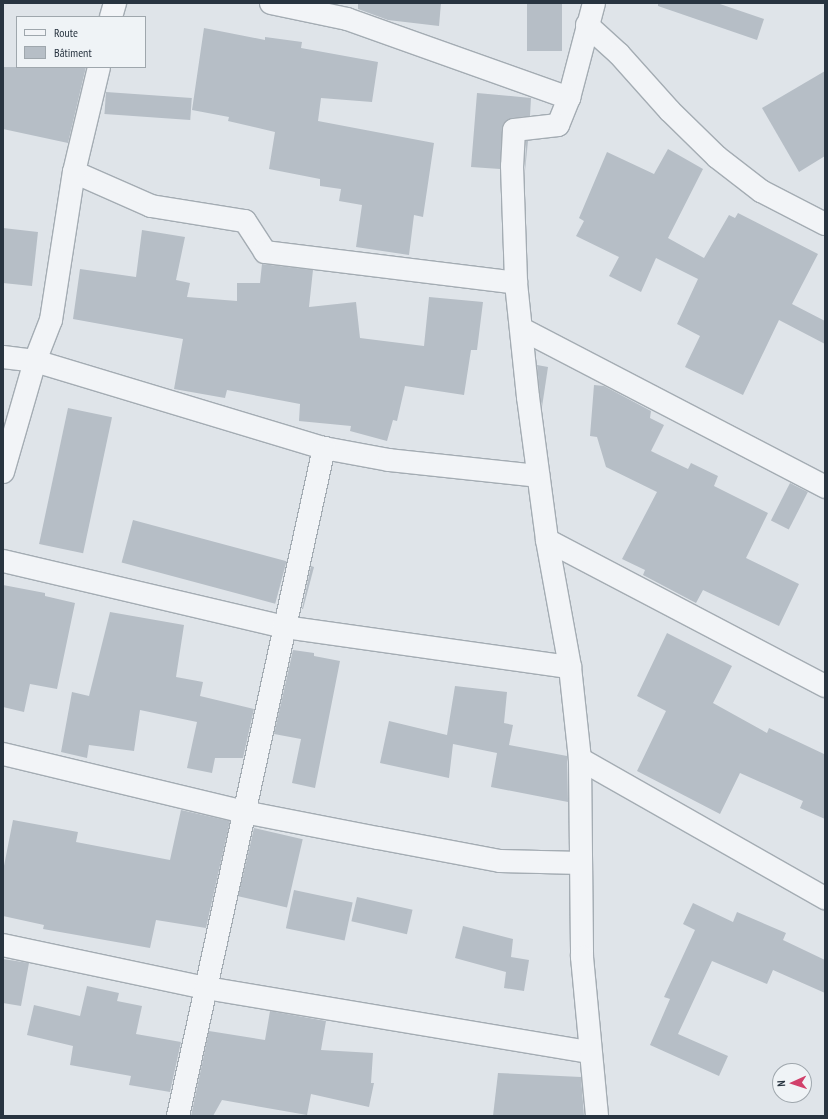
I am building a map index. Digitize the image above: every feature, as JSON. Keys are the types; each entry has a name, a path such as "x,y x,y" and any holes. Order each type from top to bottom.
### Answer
{"street":[{"path":"111,16 115,3"},
{"path":"271,3 348,11 569,98"},
{"path":"594,3 569,98 558,125 514,130 512,166 516,283 538,476 547,540 570,667 580,758 582,957 597,1116"},
{"path":"587,25 619,54 670,110 717,158 761,191 825,224"},
{"path":"3,472 35,361 51,320 74,172 99,68"},
{"path":"74,172 151,206 245,221 265,252 516,283"},
{"path":"522,329 825,487"},
{"path":"3,357 35,361 324,448 389,460 538,476"},
{"path":"178,1116 324,448"},
{"path":"547,540 825,686"},
{"path":"3,561 284,627 570,667"},
{"path":"3,754 244,812 500,861 581,863"},
{"path":"580,758 825,898"},
{"path":"3,945 206,988 590,1052"}],"building":[{"path":"358,3 441,3 439,26 388,20 358,9"},
{"path":"527,3 562,3 562,51 527,51"},
{"path":"658,3 717,3 764,19 757,40 658,6"},
{"path":"204,28 265,40 265,37 302,42 301,48 378,62 372,102 321,98 318,121 434,143 423,217 414,215 409,255 356,247 362,205 339,201 341,189 320,186 320,179 269,169 275,132 228,121 229,117 192,110"},
{"path":"3,67 86,68 68,143 3,129"},
{"path":"825,71 825,156 799,172 762,108"},
{"path":"106,92 192,98 190,120 104,114"},
{"path":"477,93 531,98 530,116 512,118 503,124 500,169 471,167"},
{"path":"526,141 528,141 525,171 525,166"},
{"path":"668,149 703,169 668,238 704,258 729,215 735,218 738,213 818,254 792,304 825,321 825,344 779,320 743,395 685,367 700,336 677,324 698,279 656,258 641,292 609,276 619,257 576,236 584,221 579,218 607,152 654,174"},
{"path":"3,228 38,232 32,286 3,283"},
{"path":"142,230 185,237 176,280 190,283 187,297 237,301 237,283 260,283 262,264 313,270 309,307 356,302 360,338 424,346 429,297 483,302 477,350 471,350 464,395 405,386 397,421 393,420 387,441 350,431 351,426 299,421 300,404 227,390 225,398 174,389 183,339 73,319 80,269 136,277"},
{"path":"537,365 548,367 542,407 540,396"},
{"path":"594,385 604,386 651,411 650,418 664,425 651,451 688,469 691,463 718,476 714,486 768,513 746,558 799,584 779,626 703,590 696,603 643,575 645,570 622,559 657,492 606,467 597,437 590,436"},
{"path":"68,408 112,417 83,553 39,544"},
{"path":"790,483 808,492 789,530 771,520"},
{"path":"133,520 287,561 275,604 122,563"},
{"path":"311,566 314,567 302,609"},
{"path":"3,585 45,593 45,596 75,603 57,689 30,684 24,712 3,707"},
{"path":"110,612 184,625 176,677 203,682 200,696 254,709 243,758 215,758 212,773 187,768 197,722 140,710 134,751 89,745 87,758 61,752 72,692 89,696"},
{"path":"667,633 732,666 713,703 767,733 769,728 824,754 825,752 825,819 800,808 803,801 740,773 720,814 637,771 666,711 637,696"},
{"path":"293,650 314,653 314,656 340,661 315,788 292,783 301,739 274,734"},
{"path":"455,686 507,692 504,723 513,725 509,745 567,756 568,802 491,787 497,753 453,744 449,778 380,763 389,721 447,735"},
{"path":"181,810 230,821 206,928 156,920 150,948 43,929 44,925 3,916 3,871 13,820 78,832 76,842 170,860"},
{"path":"254,828 303,839 287,907 238,896"},
{"path":"294,890 353,902 345,941 286,928"},
{"path":"357,897 413,910 407,934 351,921"},
{"path":"693,903 733,922 737,912 786,933 783,940 825,960 825,993 773,970 767,984 712,961 678,1034 728,1056 719,1076 650,1045 670,999 664,997 695,930 683,924"},
{"path":"463,926 513,939 511,957 529,960 524,991 504,988 506,972 455,958"},
{"path":"3,959 29,963 21,1006 3,1003"},
{"path":"87,986 119,993 117,1001 142,1006 136,1034 181,1042 170,1092 129,1085 131,1076 70,1065 73,1046 27,1035 34,1005 80,1016"},
{"path":"270,1011 326,1021 321,1050 373,1053 371,1083 374,1083 369,1107 311,1094 307,1115 222,1100 213,1116 191,1116 209,1031 265,1040"},
{"path":"498,1073 581,1077 584,1116 493,1116"}]}
